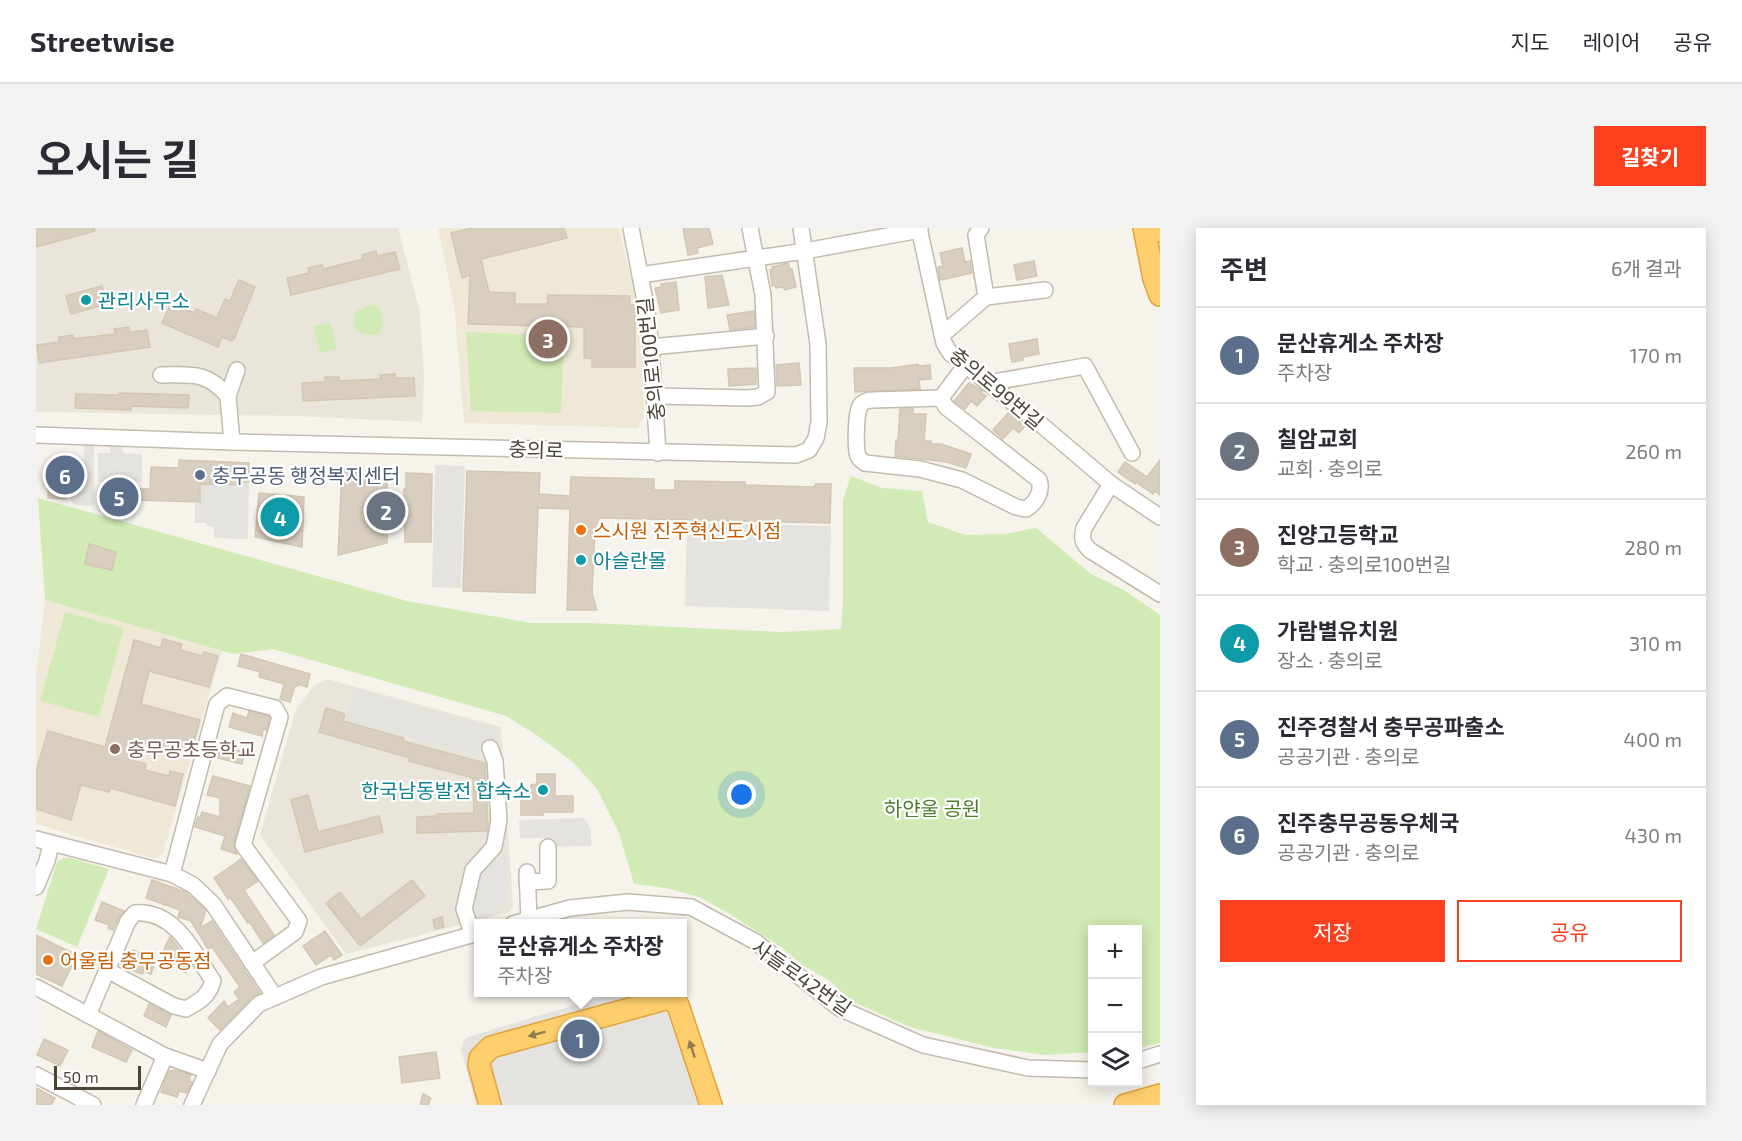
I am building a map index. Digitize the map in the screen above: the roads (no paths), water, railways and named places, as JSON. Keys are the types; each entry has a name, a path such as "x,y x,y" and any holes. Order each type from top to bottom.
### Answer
{"highway":[{"path":"1144,228 1154,279 1160,295"},
{"path":"490,1105 479,1065 480,1058 491,1047 669,998 678,1005 711,1105"},
{"path":"1125,1105 1160,1095"}],"street":[{"path":"631,228 640,275"},
{"path":"656,396 758,397 767,392 763,295 750,228"},
{"name":"충의로","path":"36,435 232,442 796,455 809,450 816,438 819,422 818,344 801,228"},
{"path":"981,228 976,235 986,297"},
{"name":"충의로99번길","path":"805,251 920,229 944,343 950,353 1044,427 1111,484 1160,517"},
{"name":"충의로100번길","path":"658,453 651,346 640,275 805,251"},
{"path":"942,334 986,297 1045,290"},
{"path":"651,346 765,336"},
{"path":"941,398 965,366"},
{"path":"988,383 1085,366 1132,453"},
{"path":"232,442 228,396 237,370"},
{"path":"161,375 199,376 217,384 228,396"},
{"path":"941,398 946,407 1039,480 1040,494 1030,507 1026,509 1016,507 962,480 920,469 865,463 860,460 857,454 858,414 862,403 867,400 941,398"},
{"path":"1111,484 1084,528 1082,536 1084,544 1091,551 1160,594"},
{"path":"172,874 217,704 227,696 275,708 280,717 243,845 299,921 295,932 252,963"},
{"path":"474,930 464,909 473,870 494,847 499,820 495,760 490,748"},
{"path":"36,887 47,861 44,841 172,874 193,885 213,904 275,997"},
{"path":"529,919 527,877 548,881 548,847"},
{"name":"사들로42번길","path":"529,919 570,908 628,902 691,907 756,942 839,1008 923,1045 1028,1068 1088,1070"},
{"path":"88,1015 107,970 128,921 135,913 145,912 169,922 184,936 213,981 210,992 199,1002 186,1009 174,1006 107,970"},
{"path":"192,1105 220,1044 259,1004 321,976 474,935"},
{"path":"36,987 165,1056 208,1071"},
{"path":"1142,1059 1160,1054"},
{"path":"144,1105 165,1056"},
{"path":"36,1075 93,1105"}],"place":[{"name":"관리사무소","path":"86,300"},
{"name":"진양고등학교","path":"548,339"},
{"name":"진주충무공동우체국","path":"65,475"},
{"name":"충무공동 행정복지센터","path":"200,475"},
{"name":"진주경찰서 충무공파출소","path":"119,497"},
{"name":"칠암교회","path":"386,511"},
{"name":"가람별유치원","path":"280,517"},
{"name":"스시원 진주혁신도시점","path":"581,530"},
{"name":"아슬란몰","path":"581,560"},
{"name":"충무공초등학교","path":"115,749"},
{"name":"한국남동발전 합숙소","path":"543,790"},
{"name":"어울림 충무공동점","path":"48,960"},
{"name":"문산휴게소 주차장","path":"580,1039"}],"park label":[{"name":"하얀울 공원","path":"932,808"}]}
